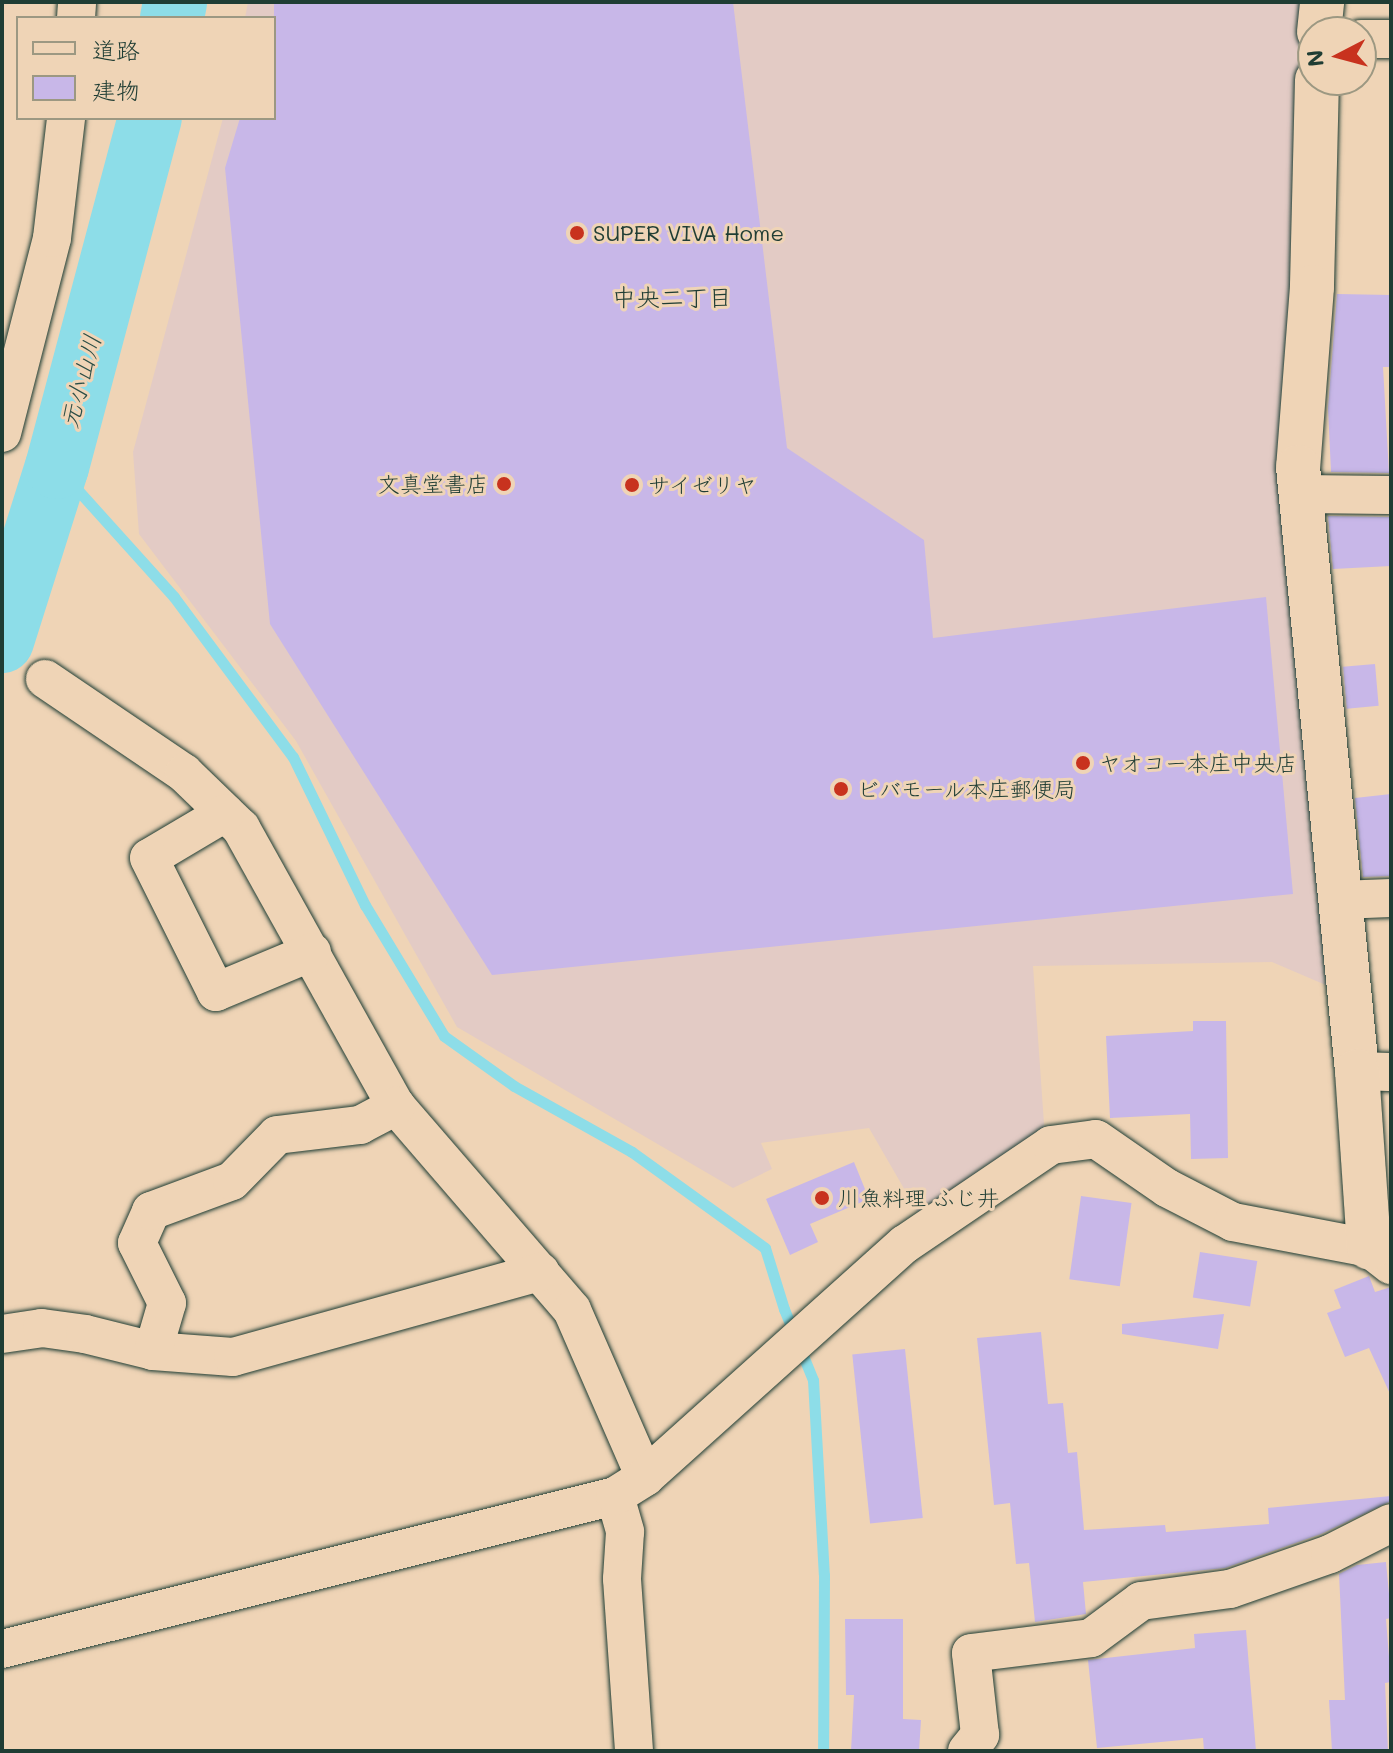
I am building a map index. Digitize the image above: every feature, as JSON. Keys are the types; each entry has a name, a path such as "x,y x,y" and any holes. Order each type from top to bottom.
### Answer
{"street":[{"path":"2,1649 630,1486 821,1322 905,1244 1051,1145 1096,1139 1167,1188 1233,1222 1380,1256 1374,1071 1339,900 1298,467 1312,287 1317,96"},
{"path":"2,433 52,238 66,120"},
{"path":"1300,494 1391,495"},
{"path":"45,679 184,773 241,828 396,1106 572,1310 630,1486 622,1579 634,1751"},
{"path":"225,813 149,858 216,992 312,952"},
{"path":"1339,900 1391,898"},
{"path":"153,1351 167,1303 137,1243 151,1211 232,1181 277,1135 360,1125 396,1106"},
{"path":"2,1334 42,1328 85,1334 153,1351 233,1357 540,1272"},
{"path":"967,1751 980,1735 971,1653 1091,1638 1141,1601 1230,1589 1330,1554 1391,1523"}],"shaded area":[{"path":"248,2 1309,2 1308,16 1297,16 1297,96 1304,96 1281,489 1328,986 1272,962 1033,966 1045,1138 921,1218 869,1128 761,1143 772,1169 733,1188 457,1027 296,741 139,534 133,452 222,120 276,120 276,16 245,16"}],"building":[{"path":"274,2 733,2 787,448 924,540 933,638 1266,597 1293,894 492,975 270,624 225,168 239,120 276,120"},
{"path":"1337,294 1391,295 1390,367 1383,367 1389,473 1331,472 1328,408"},
{"path":"1328,516 1391,517 1391,566 1333,569"},
{"path":"1375,664 1379,706 1347,709 1343,667"},
{"path":"1391,794 1391,876 1363,877 1355,798"},
{"path":"1193,1021 1226,1021 1228,1158 1191,1159 1190,1114 1110,1118 1106,1036 1193,1031"},
{"path":"854,1162 869,1199 810,1224 818,1242 790,1255 766,1199"},
{"path":"1081,1196 1132,1203 1120,1286 1069,1279"},
{"path":"1200,1252 1257,1261 1250,1307 1193,1297"},
{"path":"1369,1276 1375,1292 1391,1287 1391,1396 1369,1348 1345,1357 1327,1313 1341,1308 1334,1290"},
{"path":"1224,1314 1218,1349 1122,1334 1122,1324"},
{"path":"1041,1332 1048,1404 1063,1403 1068,1453 1077,1452 1084,1530 1165,1525 1166,1532 1269,1524 1268,1508 1391,1496 1391,1501 1321,1534 1225,1568 1083,1582 1086,1614 1035,1622 1029,1563 1016,1564 1010,1503 994,1505 977,1338"},
{"path":"905,1349 923,1518 870,1524 852,1355"},
{"path":"1386,1562 1391,1615 1386,1619 1391,1682 1385,1683 1388,1751 1332,1751 1329,1700 1345,1700 1339,1574 1357,1565"},
{"path":"845,1619 903,1619 903,1719 921,1720 919,1751 851,1751 854,1695 846,1695"},
{"path":"1246,1630 1256,1751 1204,1751 1203,1738 1097,1748 1088,1660 1195,1648 1194,1634"}],"waterway":[{"name":"元小山川","path":"172,16 175,2"},
{"name":"元小山川","path":"2,641 57,467 149,120"},
{"path":"57,467 174,597 293,757 365,905 444,1036 514,1086 632,1152 765,1248 784,1309 813,1380 824,1575 823,1751"}],"place":[{"name":"SUPER VIVA Home","path":"577,233"},
{"name":"文真堂書店","path":"504,484"},
{"name":"サイゼリヤ","path":"632,485"},
{"name":"ヤオコー本庄中央店","path":"1083,763"},
{"name":"ビバモール本庄郵便局","path":"841,789"},
{"name":"川魚料理 ふじ井","path":"822,1198"}],"district":[{"name":"中央二丁目","path":"672,297"}]}
